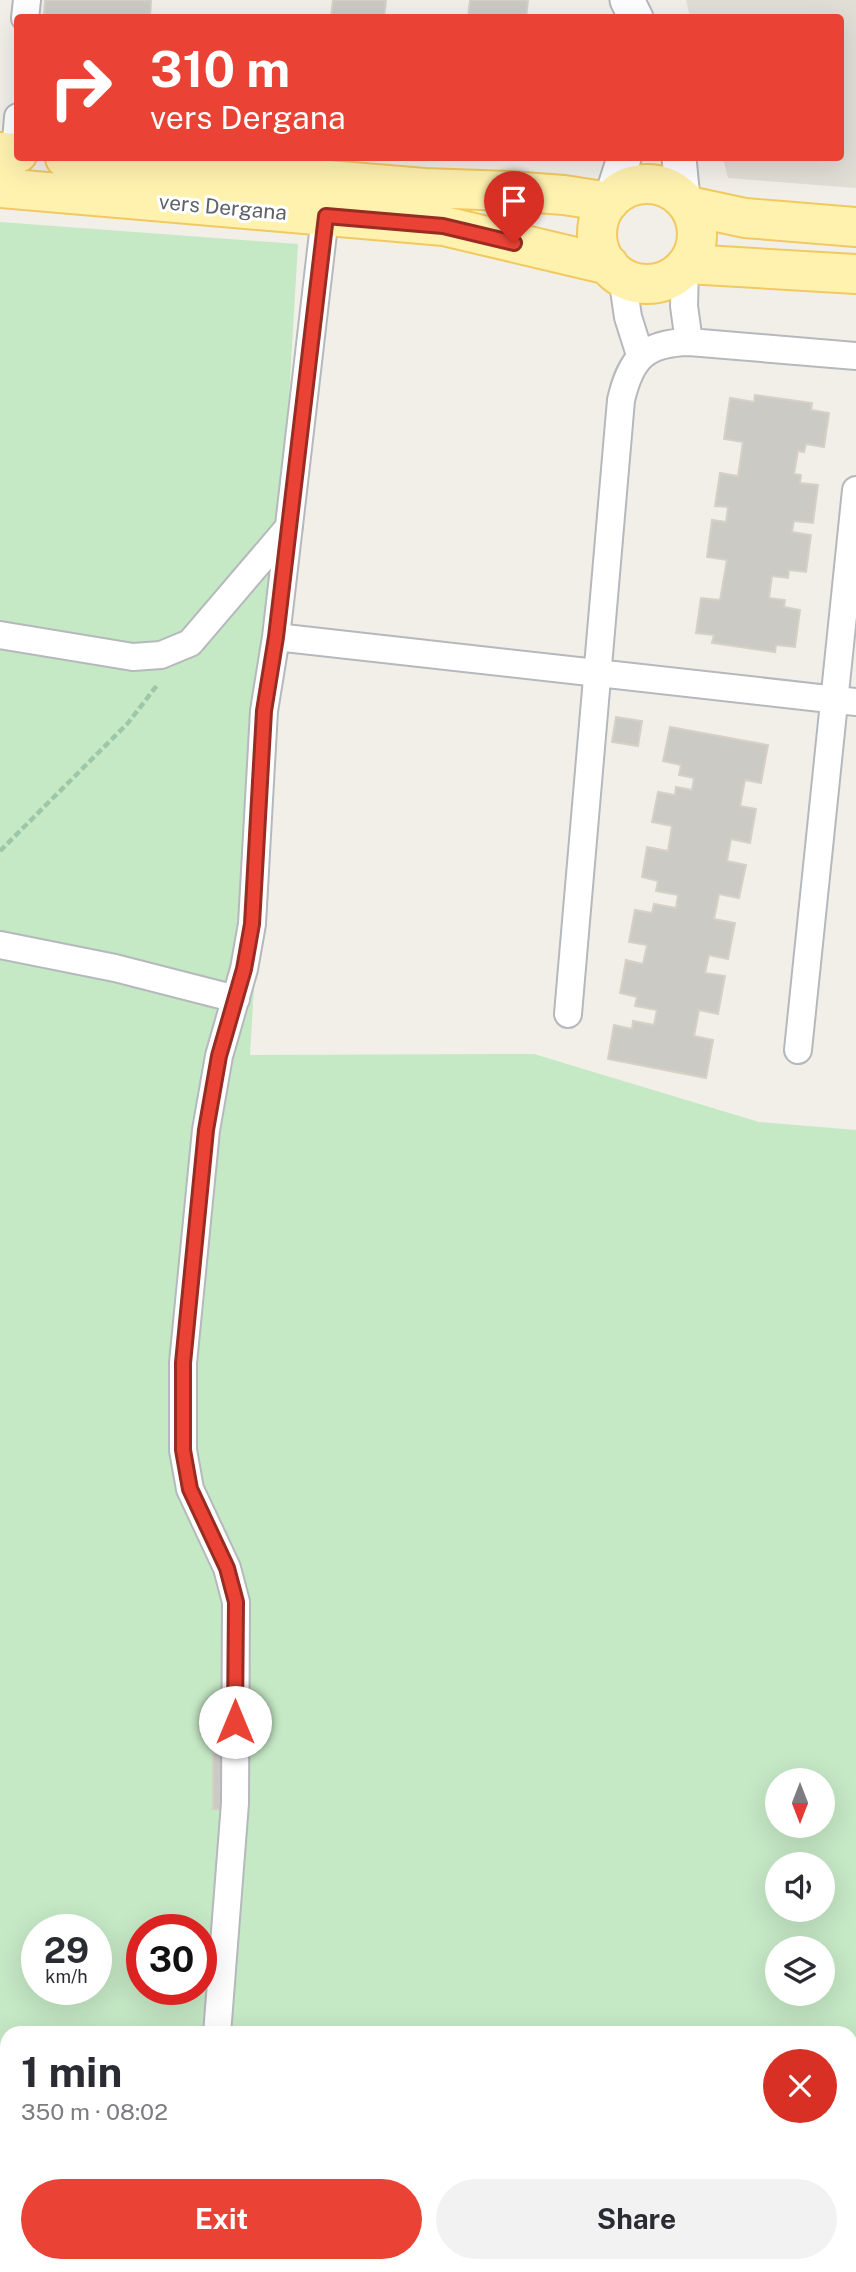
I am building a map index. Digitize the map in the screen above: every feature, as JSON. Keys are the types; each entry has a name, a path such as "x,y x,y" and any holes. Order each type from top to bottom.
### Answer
{"main road":[{"path":"101,161 425,188 509,191 610,200"},
{"path":"686,203 695,220 697,236 694,251 686,266 670,278 654,283 637,282 615,271 600,250 597,233 600,216 610,200 622,191 648,184 661,186 686,203 745,218 856,227"},
{"name":"vers Dergana","path":"0,188 443,226 615,271"},
{"path":"686,266 856,274"}],"street":[{"path":"610,200 623,161"},
{"path":"679,161 686,203"},
{"path":"218,2026 235,1803 236,1602 227,1568 190,1489 183,1450 183,1363 206,1130 219,1056 236,999 252,924 264,711 276,637 326,216"},
{"path":"686,266 684,306 690,342"},
{"path":"615,271 640,355"},
{"path":"568,1014 621,400 630,369 640,355 672,342 856,356"},
{"path":"798,1049 846,701 856,490"},
{"path":"0,635 133,657 161,655 190,643 289,527"},
{"path":"276,637 846,701"},
{"path":"0,945 115,968 236,999"}],"path":[{"path":"0,851 128,723 190,643"}],"shaded area":[{"path":"686,0 856,0 856,188 728,178 724,161 844,161 844,14 689,14"}],"green space":[{"path":"0,222 298,244 250,1055 534,1054 759,1122 856,1130 856,2026 0,2026"}],"building":[{"path":"45,0 151,0 150,14 44,14"},
{"path":"333,0 386,0 384,14 331,14"},
{"path":"470,0 528,0 526,14 468,14"},
{"path":"755,395 812,403 811,410 829,413 824,447 806,444 804,452 798,451 794,474 801,475 800,483 818,485 813,523 794,521 792,532 811,535 806,572 789,570 788,578 772,576 769,598 785,600 784,607 800,610 795,647 776,645 775,652 712,643 714,635 696,633 701,598 720,600 727,560 707,557 712,520 726,522 728,507 715,506 720,473 738,476 743,442 724,439 730,398 754,402"},
{"path":"616,717 642,721 638,746 612,742"},
{"path":"670,727 768,745 761,783 745,780 740,806 756,809 750,843 731,839 727,861 746,865 739,898 719,894 714,919 735,923 728,959 709,955 705,973 725,976 718,1014 699,1010 694,1036 713,1040 706,1078 608,1059 614,1025 632,1029 633,1021 654,1025 657,1010 635,1006 637,997 620,993 626,960 643,964 647,945 629,942 635,910 652,913 654,904 676,908 678,895 656,891 658,881 642,877 647,847 668,851 672,826 652,822 658,792 675,795 676,787 692,790 694,778 679,775 681,765 663,761"},
{"path":"213,1749 230,1749 230,1810 213,1809"}],"route":[{"path":"235,1722 236,1602 227,1568 190,1489 183,1450 183,1363 206,1130 219,1056 244,969 252,924 264,711 276,637 326,216 443,226 514,243"}]}
